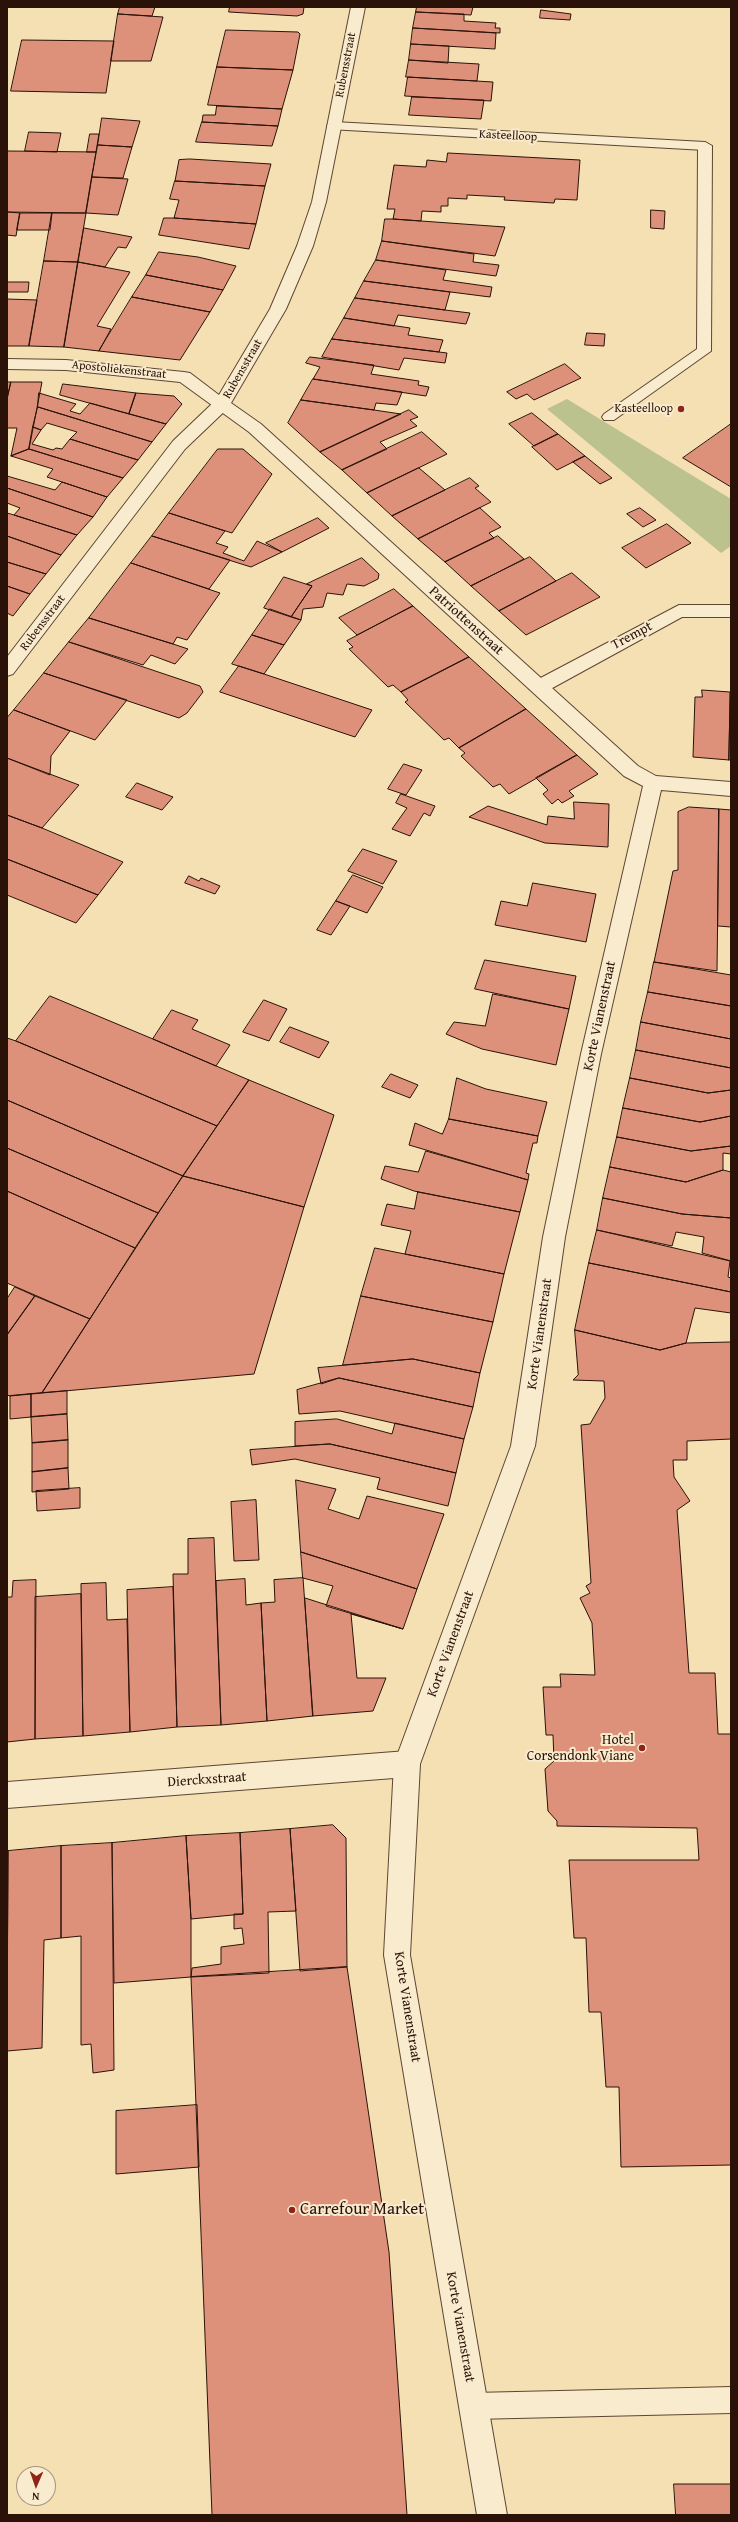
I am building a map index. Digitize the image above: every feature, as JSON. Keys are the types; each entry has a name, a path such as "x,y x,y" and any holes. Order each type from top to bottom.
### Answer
{"street":[{"name":"Rubensstraat","path":"7,670 179,445 222,404 278,309 305,246 319,202 358,7"},
{"name":"Kasteelloop","path":"334,126 705,146"},
{"name":"Apostoliekenstraat","path":"7,364 66,365 184,377 222,404"},
{"name":"Patriottenstraat","path":"222,404 255,428 631,771 653,783 731,789"},
{"name":"Trempt","path":"539,687 679,611 731,611"},
{"name":"Korte Vianenstraat","path":"492,2515 397,1955 407,1764 523,1446 554,1237 591,1054 653,783"},
{"name":"Dierckxstraat","path":"7,1795 407,1764"}],"lane":[{"path":"609,417 704,351 705,146"},
{"path":"474,2406 731,2400"}],"green space":[{"path":"567,399 731,499 731,546 721,553 547,409"}],"building":[{"path":"120,7 155,7 152,16 118,14"},
{"path":"230,7 304,7 303,14 297,16 229,12"},
{"path":"417,7 473,7 471,15 416,12"},
{"path":"541,10 571,14 570,20 540,18"},
{"path":"416,12 464,14 464,21 496,23 495,28 500,28 500,33 413,28"},
{"path":"118,14 163,17 151,61 111,61"},
{"path":"413,28 496,33 495,49 411,44"},
{"path":"226,30 298,32 300,34 293,70 217,67"},
{"path":"22,40 114,41 106,93 11,91"},
{"path":"411,44 449,46 448,63 409,60"},
{"path":"409,60 479,64 477,81 406,77"},
{"path":"217,67 293,70 282,109 208,105"},
{"path":"408,77 493,82 491,101 405,96"},
{"path":"412,97 484,100 481,119 409,115"},
{"path":"217,106 282,109 278,126 202,122 203,115 215,115"},
{"path":"102,118 140,121 132,147 98,145"},
{"path":"202,122 278,126 272,146 196,142"},
{"path":"29,132 61,133 57,152 25,151"},
{"path":"90,134 99,134 96,152 87,152"},
{"path":"98,145 132,147 123,178 92,177"},
{"path":"7,151 96,152 86,213 7,212"},
{"path":"448,153 580,160 577,200 555,199 554,203 504,200 505,197 467,195 467,199 448,198 448,206 441,206 441,212 422,211 421,221 393,219 395,209 387,209 394,165 426,167 427,160 446,162"},
{"path":"190,159 271,164 265,186 175,181 179,160"},
{"path":"92,177 128,179 118,215 86,213"},
{"path":"175,181 265,186 256,224 174,218 179,200 170,199"},
{"path":"651,210 665,211 664,229 651,228"},
{"path":"7,212 20,213 16,236 7,235"},
{"path":"20,213 52,213 50,230 17,230"},
{"path":"52,213 86,213 78,262 44,261"},
{"path":"164,218 256,224 249,249 159,235"},
{"path":"385,219 505,227 495,256 382,241"},
{"path":"84,228 132,237 126,248 118,247 105,267 78,262"},
{"path":"382,241 474,254 473,262 499,265 496,276 376,260"},
{"path":"159,252 198,257 236,266 223,290 146,275"},
{"path":"376,260 446,270 443,280 492,287 490,297 364,281"},
{"path":"44,261 78,262 64,347 29,346"},
{"path":"78,262 130,272 97,326 111,329 99,351 64,347"},
{"path":"146,275 223,290 210,312 132,297"},
{"path":"364,281 450,292 445,310 355,298"},
{"path":"7,282 29,282 28,292 7,292"},
{"path":"132,297 210,312 180,360 99,351"},
{"path":"355,298 470,313 466,324 398,315 394,326 344,318"},
{"path":"7,299 37,300 29,346 7,346"},
{"path":"344,318 410,328 408,335 443,340 439,352 332,339"},
{"path":"587,333 605,334 604,346 585,345"},
{"path":"332,339 447,353 445,363 404,358 399,370 322,357"},
{"path":"310,357 374,365 371,374 419,381 418,385 429,387 426,396 313,379 320,367 306,363"},
{"path":"565,364 581,378 534,400 527,394 516,399 507,392"},
{"path":"313,379 402,392 397,405 376,403 374,410 301,400"},
{"path":"7,382 11,382 7,399"},
{"path":"11,382 42,382 29,449 11,456 17,428 7,428 7,399"},
{"path":"63,384 136,393 129,414 60,395"},
{"path":"39,393 76,404 70,411 80,414 90,403 166,424 152,442 38,407"},
{"path":"136,393 174,396 182,404 166,424 129,414"},
{"path":"301,400 401,414 320,452 288,423"},
{"path":"38,407 152,442 138,460 70,439 77,432 47,423 41,430 33,427"},
{"path":"409,410 418,417 410,420 417,426 380,442 387,449 342,470 320,452"},
{"path":"532,413 558,434 534,446 509,424"},
{"path":"731,424 731,487 683,458"},
{"path":"33,427 41,430 32,444 53,450 56,448 62,449 70,439 138,460 123,478 29,449"},
{"path":"422,432 447,454 367,493 342,470"},
{"path":"558,434 585,456 557,470 532,447"},
{"path":"29,449 123,478 107,497 47,477 53,469 11,456"},
{"path":"218,449 243,449 272,474 232,533 169,513"},
{"path":"585,456 612,478 600,484 573,462"},
{"path":"419,468 445,490 392,516 367,493"},
{"path":"7,476 55,490 62,482 107,497 93,517 7,488"},
{"path":"470,478 479,486 475,488 491,502 418,539 392,516"},
{"path":"7,488 93,517 77,535 14,515 20,508 7,503"},
{"path":"480,508 501,527 489,533 494,538 445,562 418,539"},
{"path":"640,508 656,520 643,527 627,514"},
{"path":"7,513 77,535 61,555 7,536"},
{"path":"169,513 225,531 216,543 228,547 223,553 244,561 257,541 282,552 251,567 152,536"},
{"path":"318,518 329,528 282,552 266,543"},
{"path":"667,524 691,543 646,568 622,548"},
{"path":"7,536 61,555 46,574 7,562"},
{"path":"152,536 230,560 209,589 131,563"},
{"path":"498,536 524,559 471,586 445,562"},
{"path":"530,557 556,581 499,611 471,586"},
{"path":"362,558 379,574 378,579 364,586 347,584 343,595 327,593 323,607 303,609 301,620 291,617 312,586 307,584"},
{"path":"7,562 46,574 30,594 7,586"},
{"path":"131,563 220,593 187,640 177,637 173,644 89,618"},
{"path":"572,573 600,597 526,635 499,611"},
{"path":"284,577 312,586 291,617 264,608"},
{"path":"7,586 30,594 13,616 7,613"},
{"path":"394,589 413,606 357,635 339,618"},
{"path":"413,606 469,657 401,692 393,685 388,687 349,649 353,647 347,641"},
{"path":"270,609 301,620 284,645 252,635"},
{"path":"89,618 188,649 175,664 151,655 143,665 69,642"},
{"path":"252,635 284,645 264,674 232,664"},
{"path":"69,642 200,686 203,692 187,713 179,718 44,673"},
{"path":"469,657 526,709 459,748 449,738 444,740 405,702 408,700 401,692"},
{"path":"239,666 372,710 355,737 220,692"},
{"path":"44,673 127,700 95,740 14,710"},
{"path":"731,673 731,760 729,760"},
{"path":"702,690 730,692 729,760 693,757 695,697 702,697"},
{"path":"526,709 577,755 509,794 500,784 493,787 461,756 465,753 459,748"},
{"path":"14,710 70,731 51,756 50,775 7,758 7,718"},
{"path":"577,755 598,774 569,791 574,796 562,803 558,799 552,804 543,794 548,790 536,778"},
{"path":"7,758 79,785 42,828 7,815"},
{"path":"404,764 422,770 406,795 388,789"},
{"path":"137,783 173,797 162,810 126,797"},
{"path":"401,794 435,806 430,816 424,813 410,836 392,829 407,808 396,803"},
{"path":"574,802 609,804 608,847 545,843 469,817 488,806 547,825 548,816 574,819"},
{"path":"689,807 719,809 717,971 654,962 673,871 678,870 678,812"},
{"path":"719,809 731,810 731,927 718,926"},
{"path":"7,815 123,862 98,895 7,859"},
{"path":"363,849 397,861 383,884 348,871"},
{"path":"7,859 98,895 76,923 7,895"},
{"path":"353,875 383,887 367,913 336,901"},
{"path":"189,876 199,881 201,878 220,886 215,894 185,883"},
{"path":"533,883 596,894 586,942 495,925 501,901 527,906"},
{"path":"336,901 350,906 331,935 317,930"},
{"path":"485,960 576,976 569,1009 475,989"},
{"path":"654,962 731,975 731,1006 648,992"},
{"path":"648,992 731,1006 731,1039 641,1022"},
{"path":"493,994 569,1009 556,1065 482,1049 446,1034 454,1022 485,1026"},
{"path":"50,996 249,1080 217,1126 16,1041"},
{"path":"264,1000 287,1009 269,1041 243,1032"},
{"path":"172,1010 198,1020 192,1029 230,1045 216,1066 153,1039"},
{"path":"641,1022 731,1039 731,1068 636,1050"},
{"path":"290,1027 329,1042 319,1058 280,1042"},
{"path":"7,1038 217,1126 183,1176 7,1100"},
{"path":"636,1050 731,1068 731,1090 708,1093 630,1078"},
{"path":"391,1074 418,1085 410,1098 382,1087"},
{"path":"457,1078 486,1089 547,1102 538,1136 449,1119"},
{"path":"630,1078 708,1093 731,1090 731,1116 700,1122 623,1108"},
{"path":"249,1080 334,1115 304,1207 183,1176"},
{"path":"7,1100 183,1176 158,1213 7,1148"},
{"path":"623,1108 700,1122 731,1116 731,1146 691,1151 617,1137"},
{"path":"449,1119 538,1136 537,1143 533,1143 526,1173 529,1174 528,1180 409,1145 415,1123 442,1134"},
{"path":"617,1137 691,1151 731,1146 731,1154 723,1153 723,1170 686,1182 610,1167"},
{"path":"7,1148 158,1213 135,1248 7,1191"},
{"path":"426,1151 528,1180 520,1212 414,1191 381,1179 385,1166 418,1172"},
{"path":"610,1167 686,1182 723,1170 731,1172 731,1218 682,1214 603,1198"},
{"path":"183,1176 304,1207 254,1374 42,1393"},
{"path":"7,1191 135,1248 90,1319 7,1283"},
{"path":"418,1192 520,1212 504,1274 405,1254 411,1231 381,1225 387,1204 414,1209"},
{"path":"603,1198 682,1214 731,1218 731,1261 702,1253 704,1237 676,1232 672,1246 597,1230"},
{"path":"597,1230 730,1261 728,1277 731,1278 731,1292 589,1263"},
{"path":"375,1248 504,1274 493,1322 361,1296"},
{"path":"589,1263 731,1292 731,1313 695,1308 686,1343 660,1350 575,1330"},
{"path":"15,1287 35,1296 7,1335 7,1299"},
{"path":"35,1296 90,1319 42,1393 10,1396 7,1395 7,1335"},
{"path":"361,1296 493,1322 480,1373 413,1359 343,1365"},
{"name":"Hotel Corsendonk Viane","path":"575,1330 660,1350 686,1343 731,1342 731,1439 687,1441 687,1460 673,1460 674,1477 690,1501 677,1510 689,1673 715,1673 718,1734 731,1734 731,2165 621,2167 619,2087 606,2087 601,2012 589,2012 586,1938 574,1938 569,1860 699,1860 697,1828 557,1826 557,1821 548,1811 545,1769 554,1761 553,1735 546,1735 543,1687 561,1687 560,1674 595,1675 592,1623 580,1598 590,1593 586,1586 591,1583 581,1425 590,1424 605,1398 604,1381 573,1380 578,1375"},
{"path":"413,1359 480,1373 473,1407 339,1378 321,1384 318,1368"},
{"path":"339,1378 473,1407 464,1439 340,1411 299,1414 297,1390"},
{"path":"67,1391 67,1414 31,1417 31,1394"},
{"path":"31,1394 31,1417 10,1419 10,1396"},
{"path":"67,1414 68,1440 32,1443 31,1417"},
{"path":"337,1419 392,1434 395,1423 464,1439 456,1473 330,1444 295,1446 295,1422"},
{"path":"68,1440 68,1468 32,1472 32,1443"},
{"path":"330,1444 456,1473 448,1506 377,1489 380,1478 295,1459 252,1465 250,1450"},
{"path":"68,1468 69,1489 32,1492 32,1472"},
{"path":"296,1480 336,1489 328,1509 359,1519 367,1496 444,1514 417,1589 301,1552"},
{"path":"80,1488 80,1508 37,1511 36,1491"},
{"path":"256,1500 259,1560 234,1561 231,1502"},
{"path":"214,1538 221,1725 177,1727 173,1574 188,1574 188,1539"},
{"path":"301,1552 417,1589 403,1629 326,1606 333,1586 303,1578"},
{"path":"303,1578 313,1716 267,1721 261,1603 275,1602 274,1580"},
{"path":"245,1579 246,1605 261,1603 267,1721 221,1725 216,1581"},
{"path":"36,1580 35,1739 7,1742 7,1597 12,1597 13,1581"},
{"path":"106,1583 107,1620 127,1619 130,1732 83,1736 81,1584"},
{"path":"173,1587 177,1727 130,1732 127,1590"},
{"path":"81,1594 83,1736 35,1739 35,1597"},
{"path":"305,1598 403,1629 351,1614 357,1678 386,1678 373,1711 313,1716"},
{"path":"333,1825 346,1838 347,1967 300,1971 290,1829"},
{"path":"290,1829 296,1911 268,1912 269,1973 191,1977 192,1968 221,1964 221,1947 244,1944 242,1928 234,1929 234,1914 243,1914 240,1833"},
{"path":"240,1833 243,1914 191,1919 186,1836"},
{"path":"186,1836 191,1919 191,1977 114,1983 112,1843"},
{"path":"112,1843 114,2070 93,2073 91,2044 81,2045 81,1936 61,1938 61,1846"},
{"path":"61,1846 61,1938 44,1940 42,2048 7,2051 8,1851"},
{"path":"7,1851 8,1851 7,2023"},
{"name":"Carrefour Market","path":"347,1967 389,2252 407,2515 212,2515 191,1977"},
{"path":"197,2105 199,2167 116,2174 116,2111"},
{"path":"674,2484 731,2484 731,2515 676,2515"}],"place":[{"name":"Kasteelloop","path":"681,409"},
{"name":"Hotel Corsendonk Viane","path":"642,1748"},
{"name":"Carrefour Market","path":"292,2210"}]}
